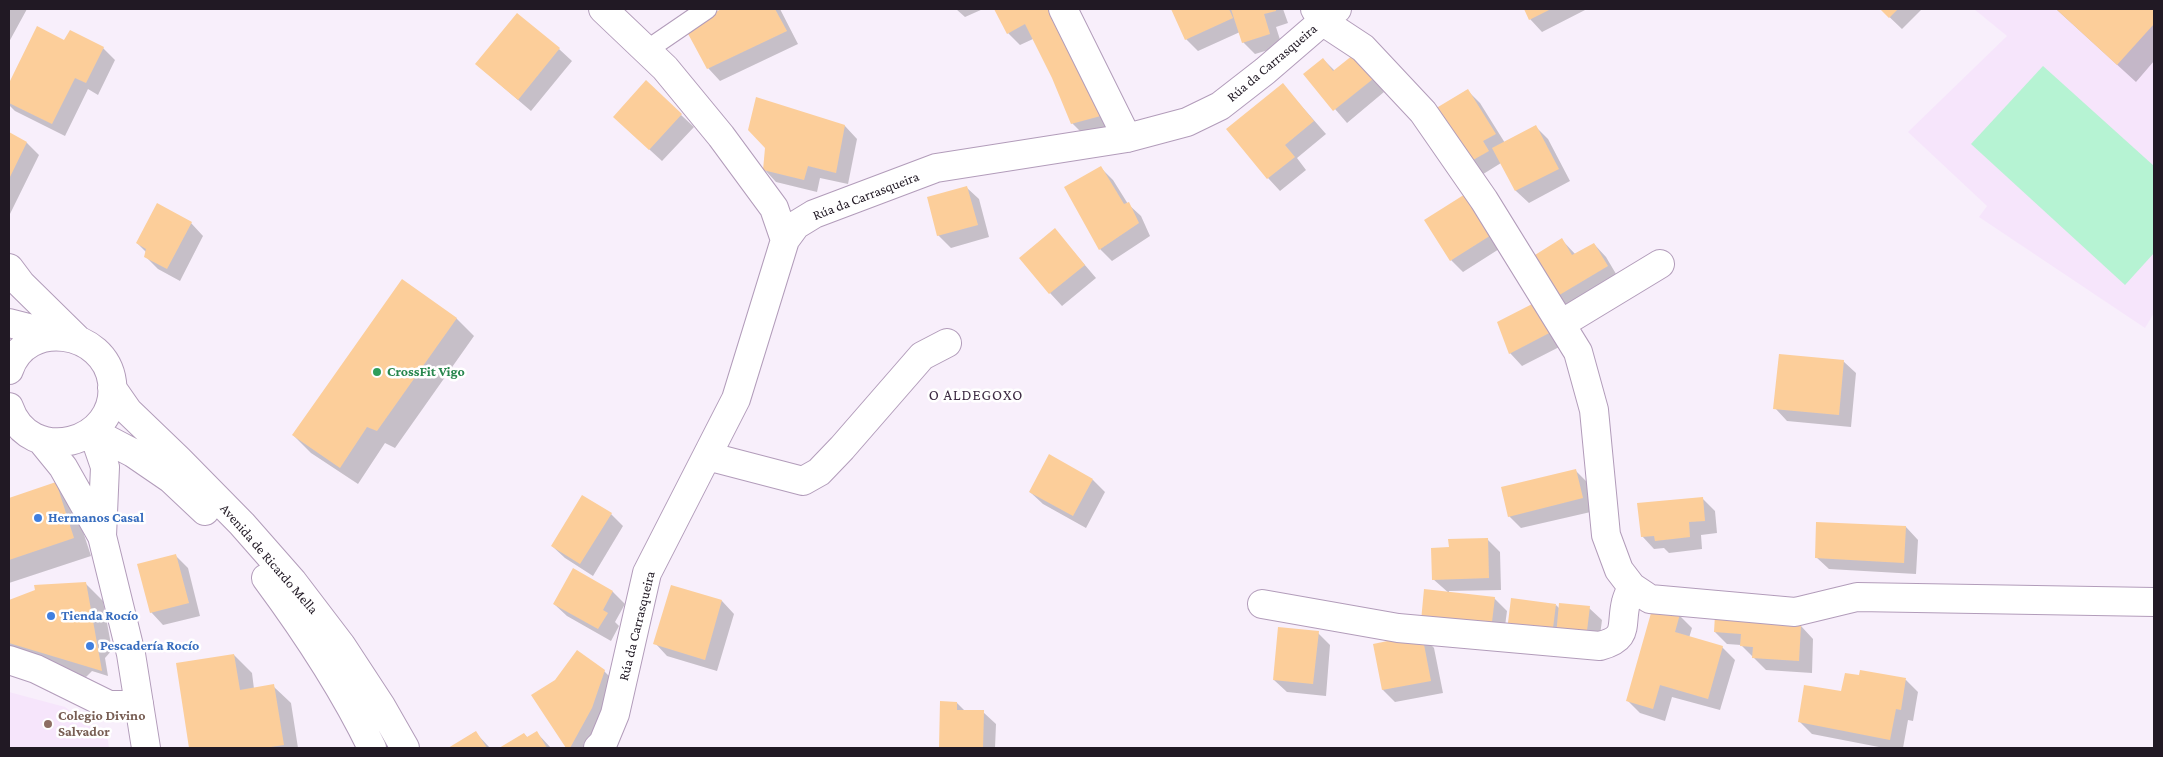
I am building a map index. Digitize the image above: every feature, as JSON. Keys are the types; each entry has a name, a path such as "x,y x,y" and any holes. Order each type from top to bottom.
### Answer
{"street":[{"path":"603,9 665,68 721,136 774,208 785,240"},
{"path":"1063,9 1127,138"},
{"path":"1324,13 1363,48 1423,112 1484,200 1578,352 1594,410 1606,535 1619,570 1632,588 1650,600 1795,612 1857,597 2154,602"},
{"name":"Rúa da Carrasqueira","path":"604,747 615,714 648,573 736,398 785,240 796,225 814,214 936,168 1127,138 1187,122 1220,106 1265,72 1324,13"},
{"path":"1561,324 1660,264"},
{"path":"9,268 67,337"},
{"path":"9,322 67,337 94,348 106,363 112,388 112,401 104,418 93,432 78,440 59,444 41,440 24,431 12,416 9,407"},
{"path":"12,352 42,338 67,337"},
{"path":"707,456 803,480 819,472 922,356 947,343"},
{"name":"Avenida de Ricardo Mella","path":"112,388 128,411 235,517 293,582 341,645 381,706 405,748"},
{"path":"93,432 105,467 102,536"},
{"name":"Avenida de Ricardo Mella","path":"93,432 148,463 171,479 214,519 266,578 297,620 334,677 372,748"},
{"path":"41,440 63,467 102,536 129,645 146,748"},
{"path":"104,498 124,471 148,463"},
{"path":"1262,604 1398,628 1600,646 1614,642 1623,631 1626,602 1632,588"},
{"path":"9,660 36,669 110,705 140,705"},
{"path":"334,677 379,734 387,748"}],"lane":[{"path":"647,50 707,9"}],"shaded area":[{"path":"1974,9 2154,9 2154,313 2145,328 1979,217 1987,206 1908,132 2007,36"},
{"name":"Colegio Divino Salvador","path":"9,692 65,707 108,740 109,748 9,748"}],"green space":[{"path":"2043,66 2154,166 2154,253 2125,285 1971,144"}],"building":[{"path":"721,9 775,9 787,31 707,69 686,30"},
{"path":"994,9 1054,9 1108,114 1071,124 1052,78 1025,24 1007,34"},
{"path":"1171,9 1229,9 1233,18 1185,40"},
{"path":"1231,9 1276,9 1276,11 1264,14 1270,34 1242,43"},
{"path":"1524,9 1551,9 1529,20"},
{"path":"1880,9 1898,9 1889,18"},
{"path":"2056,9 2154,9 2154,24 2117,65"},
{"path":"517,13 560,48 518,100 475,64"},
{"path":"37,26 64,40 70,30 104,47 86,83 75,78 52,124 9,103 9,83"},
{"path":"1353,55 1373,79 1333,111 1303,74 1323,58 1333,71"},
{"path":"646,80 682,114 649,150 613,117"},
{"path":"1283,83 1314,121 1285,145 1295,157 1267,179 1226,129"},
{"path":"1468,89 1496,134 1483,141 1489,151 1466,164 1433,110"},
{"path":"756,97 845,125 836,173 808,166 804,180 763,170 765,148 748,130"},
{"path":"1536,125 1559,169 1515,191 1492,148"},
{"path":"9,132 27,142 9,179"},
{"path":"1101,166 1124,204 1129,202 1139,223 1099,250 1064,187"},
{"path":"967,186 978,225 937,236 927,197"},
{"path":"1470,191 1496,232 1450,261 1424,220"},
{"path":"157,203 192,222 167,269 144,257 146,249 136,243"},
{"path":"1055,228 1085,265 1049,294 1019,258"},
{"path":"1562,238 1572,255 1594,243 1608,266 1551,300 1527,260"},
{"name":"CrossFit Vigo","path":"402,279 457,318 377,431 367,427 340,468 292,435"},
{"path":"1540,300 1557,329 1509,354 1497,322"},
{"path":"1779,354 1844,360 1839,415 1773,409"},
{"path":"1049,454 1093,479 1073,516 1029,492"},
{"path":"1576,469 1583,498 1508,517 1501,487"},
{"name":"Hermanos Casal","path":"56,482 74,538 9,560 9,498"},
{"path":"582,495 612,513 580,564 551,546"},
{"path":"1703,497 1705,521 1689,522 1690,537 1655,541 1654,536 1641,537 1637,503"},
{"path":"1816,522 1906,526 1904,563 1815,558"},
{"path":"1488,538 1489,578 1432,580 1431,548 1449,547 1448,539"},
{"path":"176,554 189,603 150,613 137,564"},
{"path":"573,568 613,591 603,610 608,613 598,629 553,604"},
{"name":"Tienda Rocío","path":"86,582 102,671 9,643 9,600 35,590 34,585"},
{"path":"671,585 722,600 705,660 653,644"},
{"path":"1424,589 1495,597 1491,630 1421,621"},
{"path":"1511,598 1556,604 1552,636 1507,631"},
{"path":"1559,603 1590,606 1586,639 1556,636"},
{"path":"1653,606 1680,614 1675,632 1723,646 1708,699 1660,685 1653,709 1626,701"},
{"path":"1715,615 1801,625 1799,661 1752,658 1753,647 1740,646 1741,634 1714,632"},
{"path":"1278,627 1319,631 1313,684 1273,680"},
{"path":"1422,634 1431,681 1382,690 1373,644"},
{"path":"577,650 605,670 592,708 570,748 566,748 531,695 555,680"},
{"path":"234,654 240,690 274,684 284,745 264,748 189,748 176,663"},
{"path":"1860,670 1906,678 1901,710 1896,709 1890,740 1798,722 1804,685 1841,691 1845,673 1859,675"},
{"path":"940,701 957,702 957,710 984,710 983,748 939,748"},
{"path":"476,731 487,748 448,748"},
{"path":"537,731 547,748 499,748 524,733 527,737"}],"place":[{"name":"CrossFit Vigo","path":"377,372"},
{"name":"Hermanos Casal","path":"38,518"},
{"name":"Tienda Rocío","path":"51,616"},
{"name":"Pescadería Rocío","path":"90,646"},
{"name":"Colegio Divino Salvador","path":"48,724"}],"district":[{"name":"O ALDEGOXO","path":"976,395"}]}
